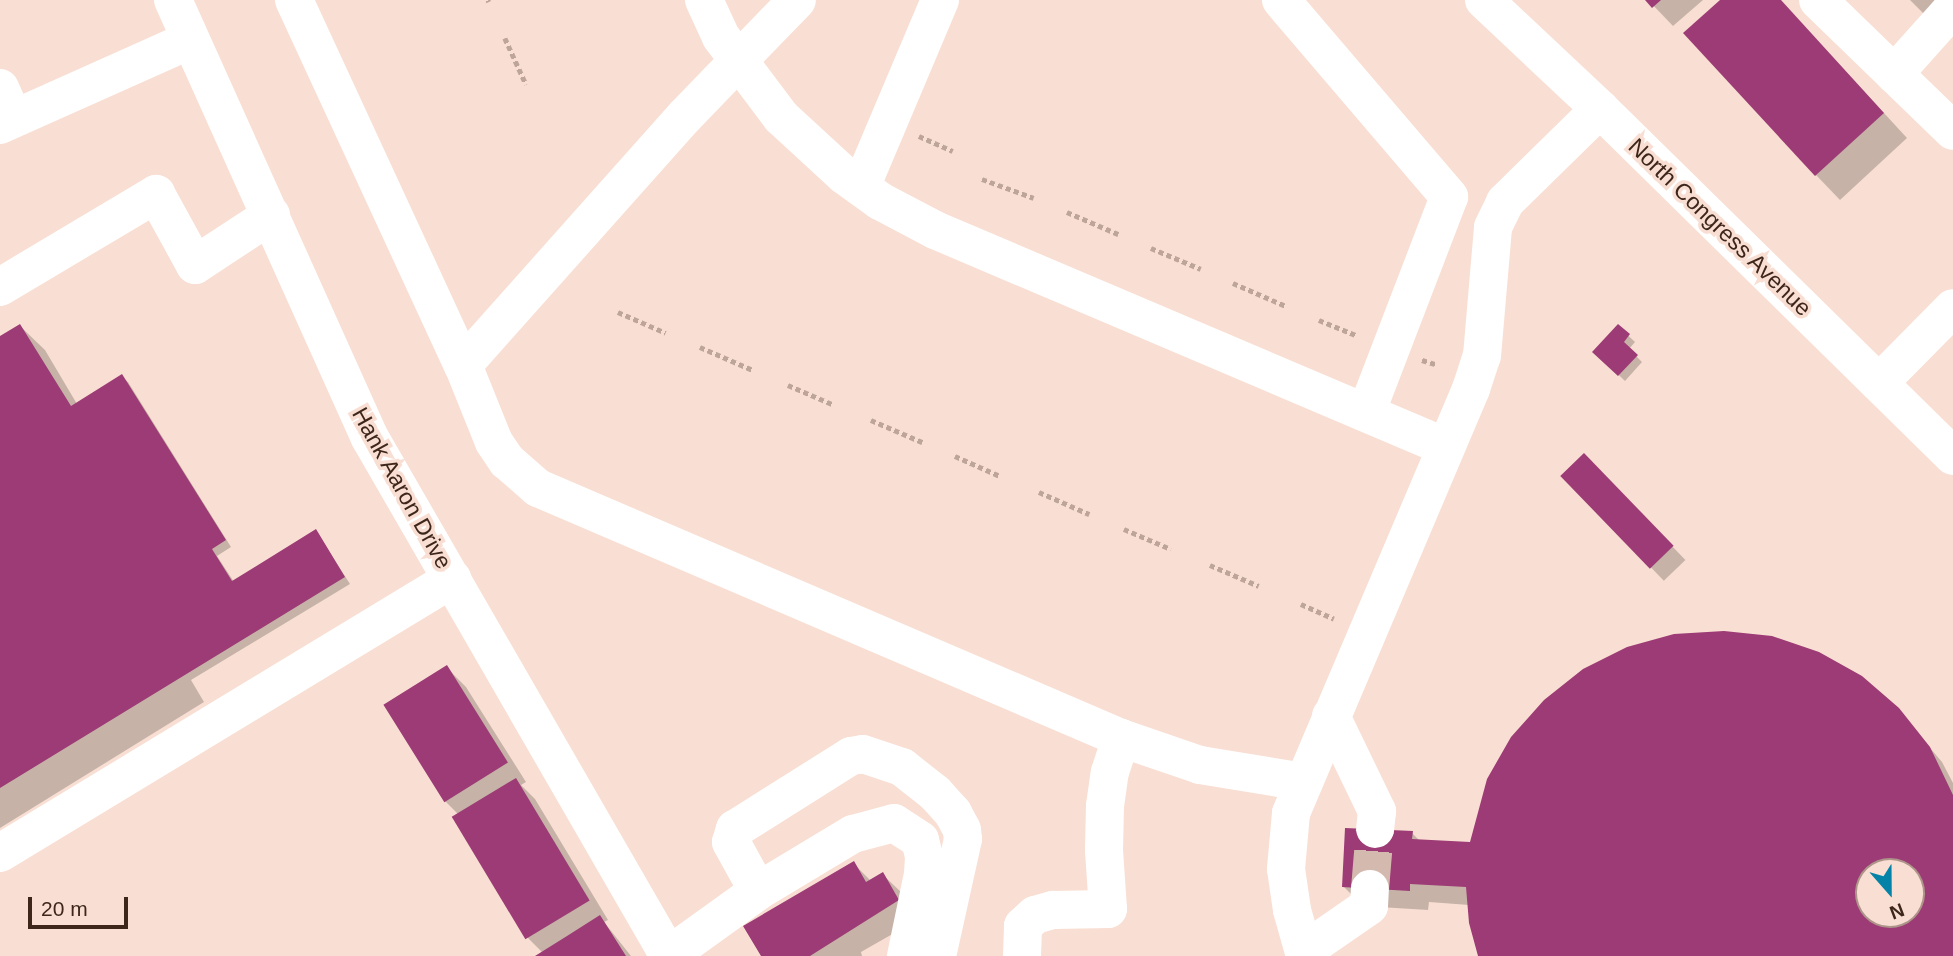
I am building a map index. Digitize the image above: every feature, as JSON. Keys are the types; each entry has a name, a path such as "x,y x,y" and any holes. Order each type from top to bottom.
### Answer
{"street":[{"name":"Hank Aaron Drive","path":"173,0 370,438 669,956"},
{"path":"294,0 463,365 494,442 508,461 538,488 1121,738 1200,765 1304,782"},
{"path":"704,0 721,37 780,117 861,187 935,230 1446,447"},
{"path":"463,365 738,60 797,0"},
{"path":"861,187 940,0"},
{"path":"1281,0 1449,197 1366,413"},
{"name":"North Congress Avenue","path":"1484,0 1600,109 1953,456"},
{"path":"1818,0 1953,131"},
{"path":"1894,74 1953,8"},
{"path":"4,110 190,40"},
{"path":"1370,889 1369,906 1304,954 1292,910 1286,869 1291,813 1482,356 1493,227 1505,202 1600,109"},
{"path":"0,288 156,194 195,265 271,215"},
{"path":"1879,383 1953,308"},
{"path":"0,853 452,579"},
{"path":"1331,716 1377,811 1375,830"},
{"path":"1022,956 1023,926 1035,915 1053,910 1108,909 1104,850 1105,806 1110,772 1121,738"},
{"path":"758,891 731,842 735,830 851,756 863,754 901,767 935,793 953,813 962,830 963,839 937,956"},
{"path":"669,956 758,891 853,834 894,823 920,839 924,856 923,874 906,956"}],"path":[{"path":"505,38 526,84"},
{"path":"916,135 953,151"},
{"path":"982,179 1034,198"},
{"path":"1067,212 1118,234"},
{"path":"1152,248 1201,269"},
{"path":"1233,283 1286,306"},
{"path":"618,312 666,332"},
{"path":"1319,320 1361,338"},
{"path":"700,347 753,370"},
{"path":"788,385 832,404"},
{"path":"871,420 922,442"},
{"path":"955,456 1000,476"},
{"path":"1039,492 1089,514"},
{"path":"1124,529 1171,549"},
{"path":"1210,565 1259,586"},
{"path":"1301,604 1334,618"}],"building":[{"path":"1645,0 1661,0 1652,8"},
{"path":"1720,0 1781,0 1884,113 1815,176 1683,33"},
{"path":"20,324 71,406 122,374 226,540 212,549 232,581 316,529 345,577 0,788 0,336"},
{"path":"1618,324 1630,334 1624,342 1638,355 1618,376 1592,352"},
{"path":"1584,453 1674,546 1650,569 1560,476"},
{"path":"1724,631 1772,636 1819,652 1862,676 1899,708 1930,747 1953,795 1953,956 1478,956 1469,923 1466,887 1410,884 1410,891 1342,887 1345,828 1413,831 1412,839 1470,842 1487,779 1511,737 1544,700 1583,669 1627,647 1674,634"},
{"path":"447,665 508,763 444,802 383,705"},
{"path":"516,778 590,901 525,939 452,817"},
{"path":"854,861 866,882 883,872 899,900 810,956 761,956 743,926"},
{"path":"600,915 626,956 535,956 567,936"}],"tunnel":[{"path":"1370,889 1375,829"}]}
